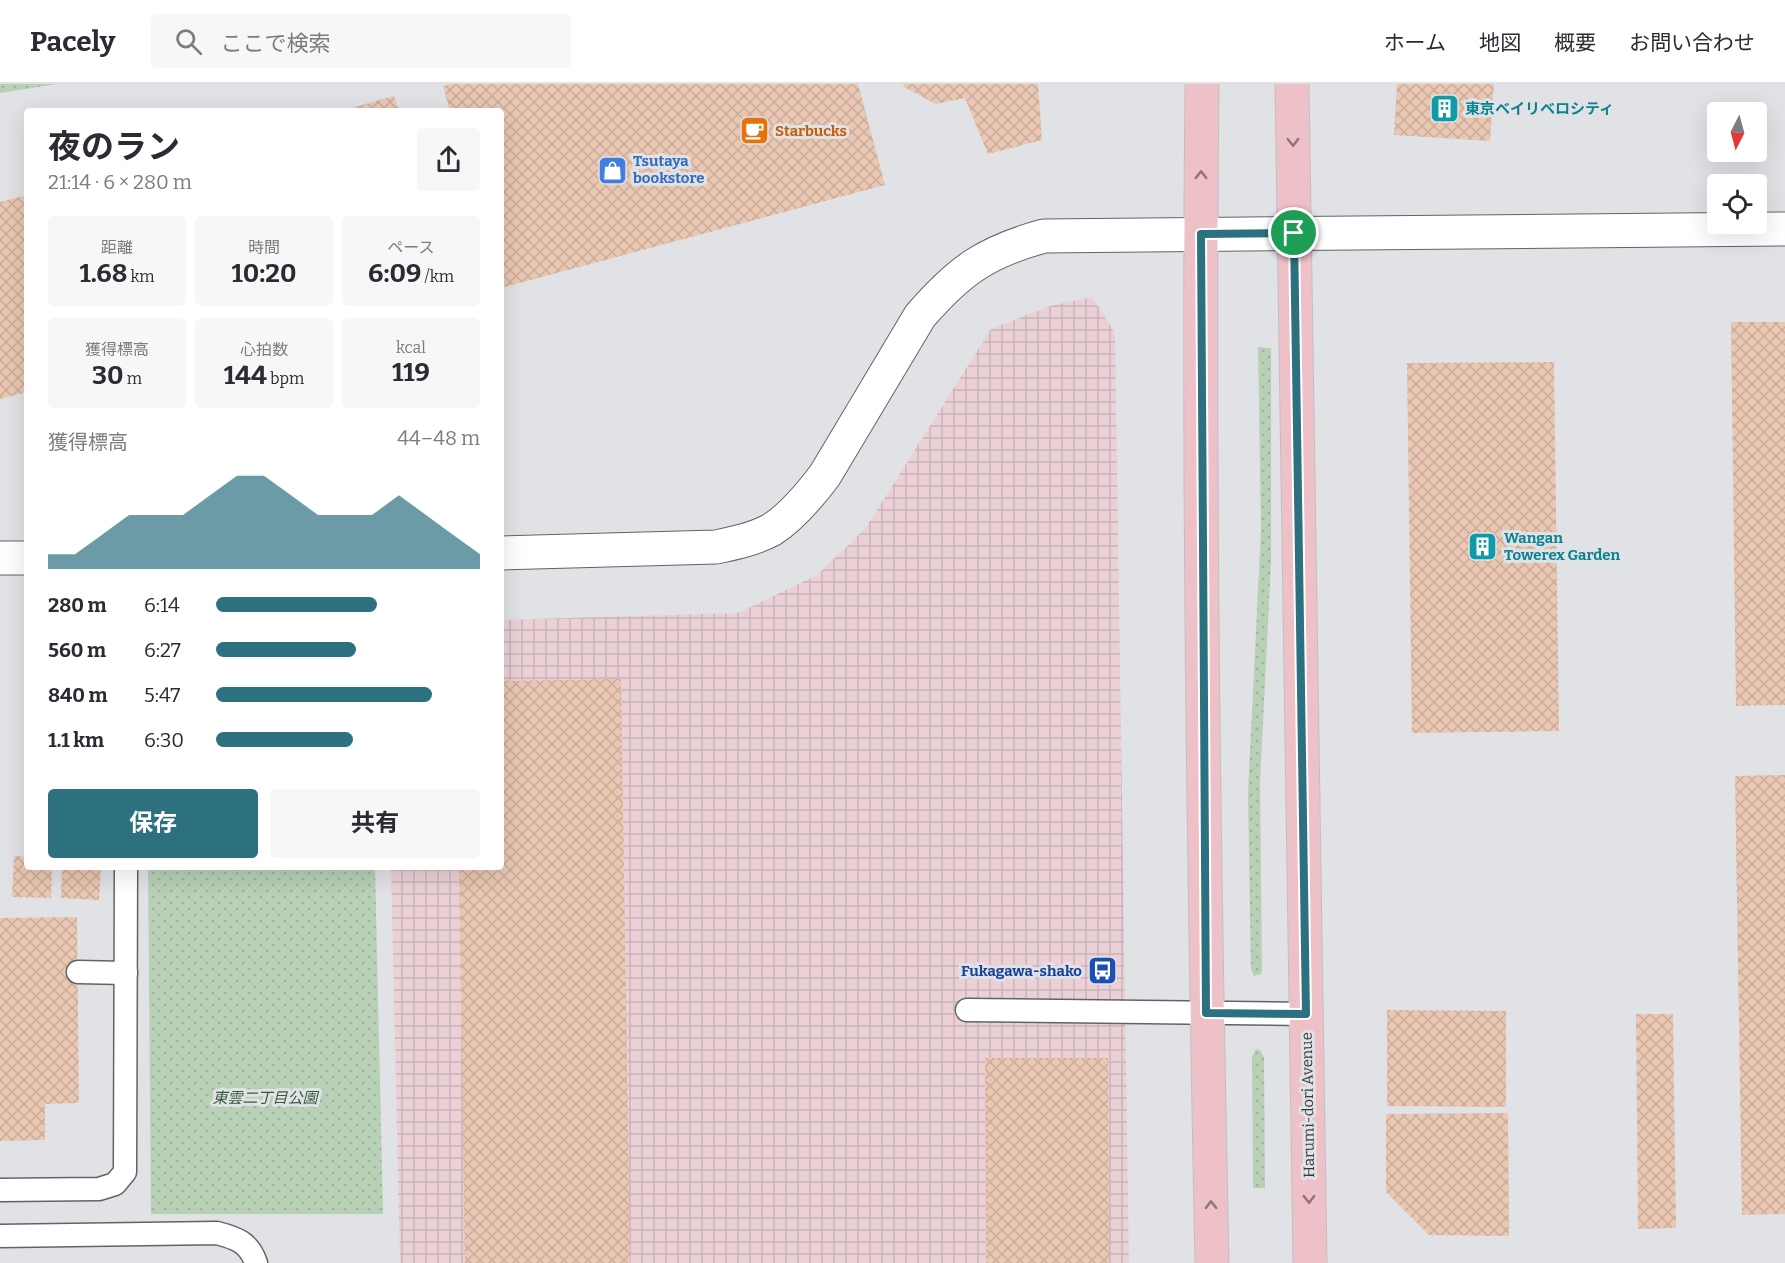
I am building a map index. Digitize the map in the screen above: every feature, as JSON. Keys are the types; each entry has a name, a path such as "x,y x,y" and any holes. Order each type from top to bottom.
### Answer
{"main road":[{"path":"1202,84 1206,1013 1212,1263"},
{"name":"Harumi-dori Avenue","path":"1292,84 1310,1263"}],"street":[{"path":"504,553 716,547 744,541 771,529 811,494 840,453 920,316 954,279 970,266 993,253 1044,236 1785,230"},
{"path":"0,558 24,558"}],"lane":[{"path":"0,1190 99,1189 115,1184 125,1172 126,870"},
{"path":"78,972 126,973"},
{"path":"967,1010 1306,1014"},
{"path":"0,1236 217,1233 238,1239 253,1255 256,1263"}],"shaded area":[{"path":"1092,297 1115,333 1129,1263 400,1263 391,870 504,870 504,620 738,613 817,575 865,529 991,329 1050,306"}],"green space":[{"path":"0,84 57,84 0,93"},
{"path":"1258,347 1271,348 1271,562 1260,783 1262,970 1261,974 1254,976 1251,969 1248,793 1261,530"},
{"name":"東雲二丁目公園","path":"148,870 375,870 383,1214 151,1214"},
{"path":"1256,1049 1260,1050 1264,1057 1265,1188 1253,1188 1252,1057"}],"building":[{"path":"450,84 858,84 885,185 504,287 504,108 449,108 443,86"},
{"path":"903,84 1038,84 1042,140 988,154 965,98 936,104 904,87"},
{"name":"東京ベイリベロシティ","path":"1397,84 1494,84 1490,141 1394,135"},
{"path":"394,96 398,108 351,108"},
{"path":"24,196 24,393 0,399 0,202"},
{"path":"1731,322 1785,322 1785,705 1736,706"},
{"name":"Wangan Towerex Garden","path":"1554,362 1559,731 1412,733 1407,363"},
{"path":"621,679 630,1263 465,1263 459,870 504,870 504,681"},
{"path":"1785,775 1785,1214 1742,1215 1735,776"},
{"path":"14,856 24,857 24,870 52,870 51,898 12,897"},
{"path":"62,870 101,870 99,900 61,898"},
{"path":"77,917 79,1103 45,1104 45,1140 0,1141 0,918"},
{"path":"1387,1010 1506,1011 1506,1107 1387,1106"},
{"path":"1636,1014 1673,1014 1676,1228 1638,1229"},
{"path":"985,1058 1108,1058 1109,1263 986,1263"},
{"path":"1508,1113 1509,1236 1429,1235 1386,1192 1386,1114"}],"place":[{"name":"東京ベイリベロシティ","path":"1444,109"},
{"name":"Starbucks","path":"754,131"},
{"name":"Tsutaya bookstore","path":"612,170"},
{"name":"Wangan Towerex Garden","path":"1483,547"},
{"name":"Fukagawa-shako","path":"1103,971"}],"route":[{"path":"1294,233 1306,1014 1206,1013 1201,234 1294,233"}]}
